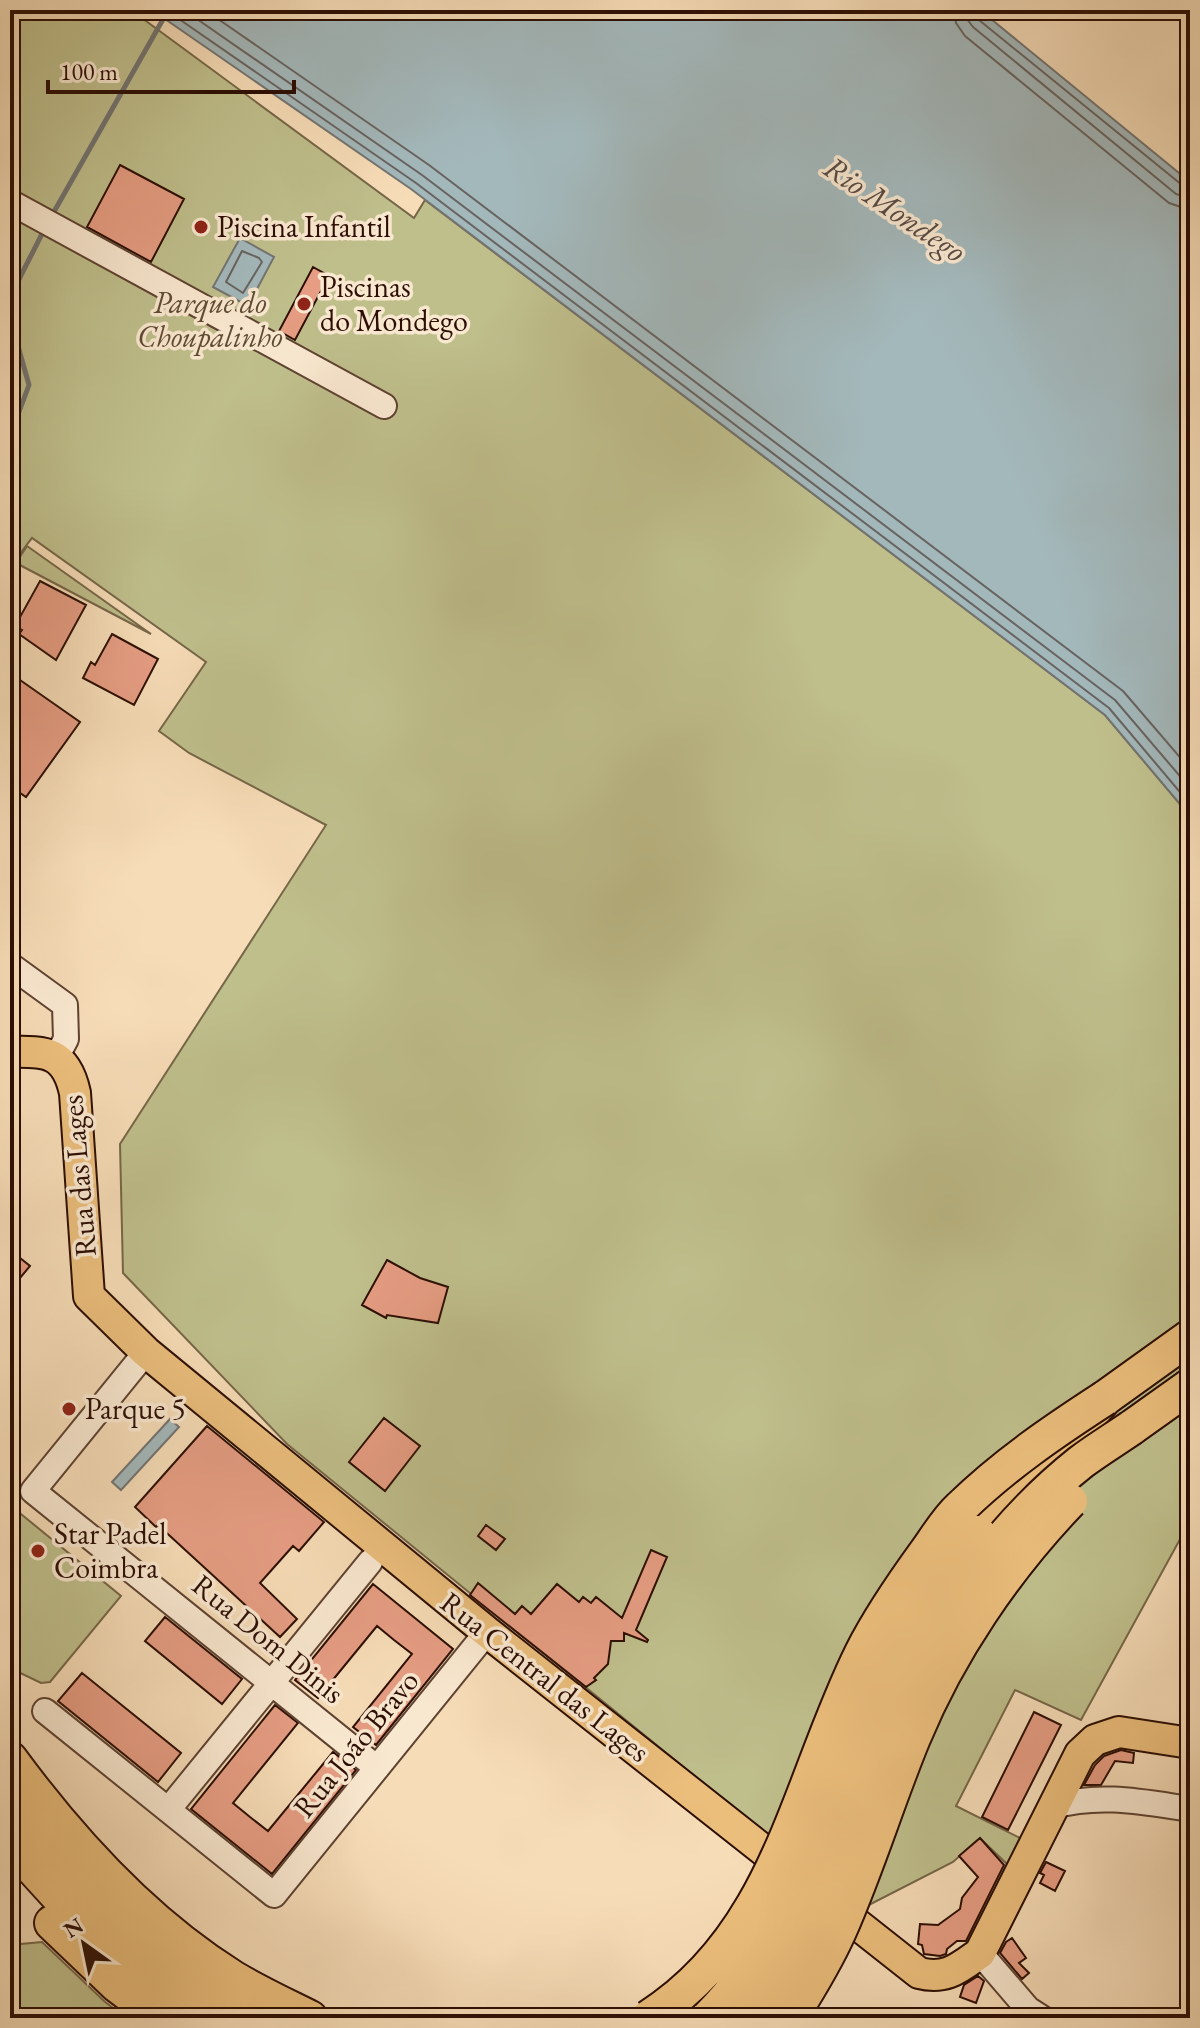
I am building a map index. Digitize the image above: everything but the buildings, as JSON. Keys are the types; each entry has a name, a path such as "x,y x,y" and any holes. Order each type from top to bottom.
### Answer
{"highway":[{"path":"648,2018 675,1999 719,1957 749,1915 783,1850 840,1701 862,1653 884,1612 958,1510 1043,1438 1190,1337"},
{"path":"745,2018 772,1984 811,1916 905,1688 949,1609 996,1547 1045,1495 1082,1461 1190,1386"},
{"path":"708,2018 751,1969 798,1885 862,1723 928,1597 987,1523 1105,1398"},
{"path":"790,2017 839,1930 914,1736 957,1652 1008,1574 1093,1477 1131,1428"},
{"path":"10,1759 76,1841 113,1881 165,1927 232,1977 310,2018"},
{"path":"10,1798 96,1899 148,1945 201,1985 254,2018"},
{"path":"10,1841 42,1880 132,1966 205,2018"},
{"path":"10,1874 61,1934 117,1985 161,2018"}],"main road":[{"name":"Rua das Lages","path":"10,1052 39,1052 56,1058 69,1073 75,1093 89,1296 135,1342"},
{"name":"Rua Central das Lages","path":"135,1342 487,1632 919,1973 933,1977 950,1974 980,1953"},
{"path":"980,1953 1080,1754 1095,1740 1119,1732 1190,1743"}],"street":[{"path":"10,202 384,406"},
{"path":"10,965 65,1005 66,1039 56,1058"},
{"name":"Rua Dom Dinis","path":"135,1342 33,1491 377,1768"},
{"path":"45,1711 168,1810 370,1562"},
{"name":"Rua João Bravo","path":"168,1810 274,1895 487,1632"},
{"path":"1053,1806 1104,1797 1190,1809"},
{"path":"980,1953 1028,2009 1042,2018"}],"green space":[{"name":"Parque do Choupalinho","path":"10,10 131,10 414,218 425,200 1105,715 1190,816 1190,1521 1081,1720 1015,1690 956,1806 1022,1839 1009,1866 980,1838 953,1862 859,1910 287,1444 123,1273 120,1144 326,825 189,753 159,731 206,662 32,538 10,567"},
{"path":"27,546 151,634 16,563"},
{"name":"Star Padel Coimbra","path":"10,1505 121,1596 50,1682 41,1683 10,1668"},
{"path":"42,1942 126,2018 10,2018 10,1945"}],"water":[{"name":"Rio Mondego","path":"152,10 980,10 1190,182 1190,816 1105,715 411,189"},
{"path":"240,238 274,257 248,306 213,287"},
{"path":"170,1419 179,1427 121,1490 112,1482"}],"waterway":[{"path":"51,217 166,14"},
{"path":"10,436 29,385 16,339 12,293 44,230"}],"place":[{"name":"Piscina Infantil","path":"201,227"},
{"name":"Piscinas do Mondego","path":"304,304"},
{"name":"Parque 5","path":"69,1409"},
{"name":"Star Padel Coimbra","path":"38,1551"}]}
